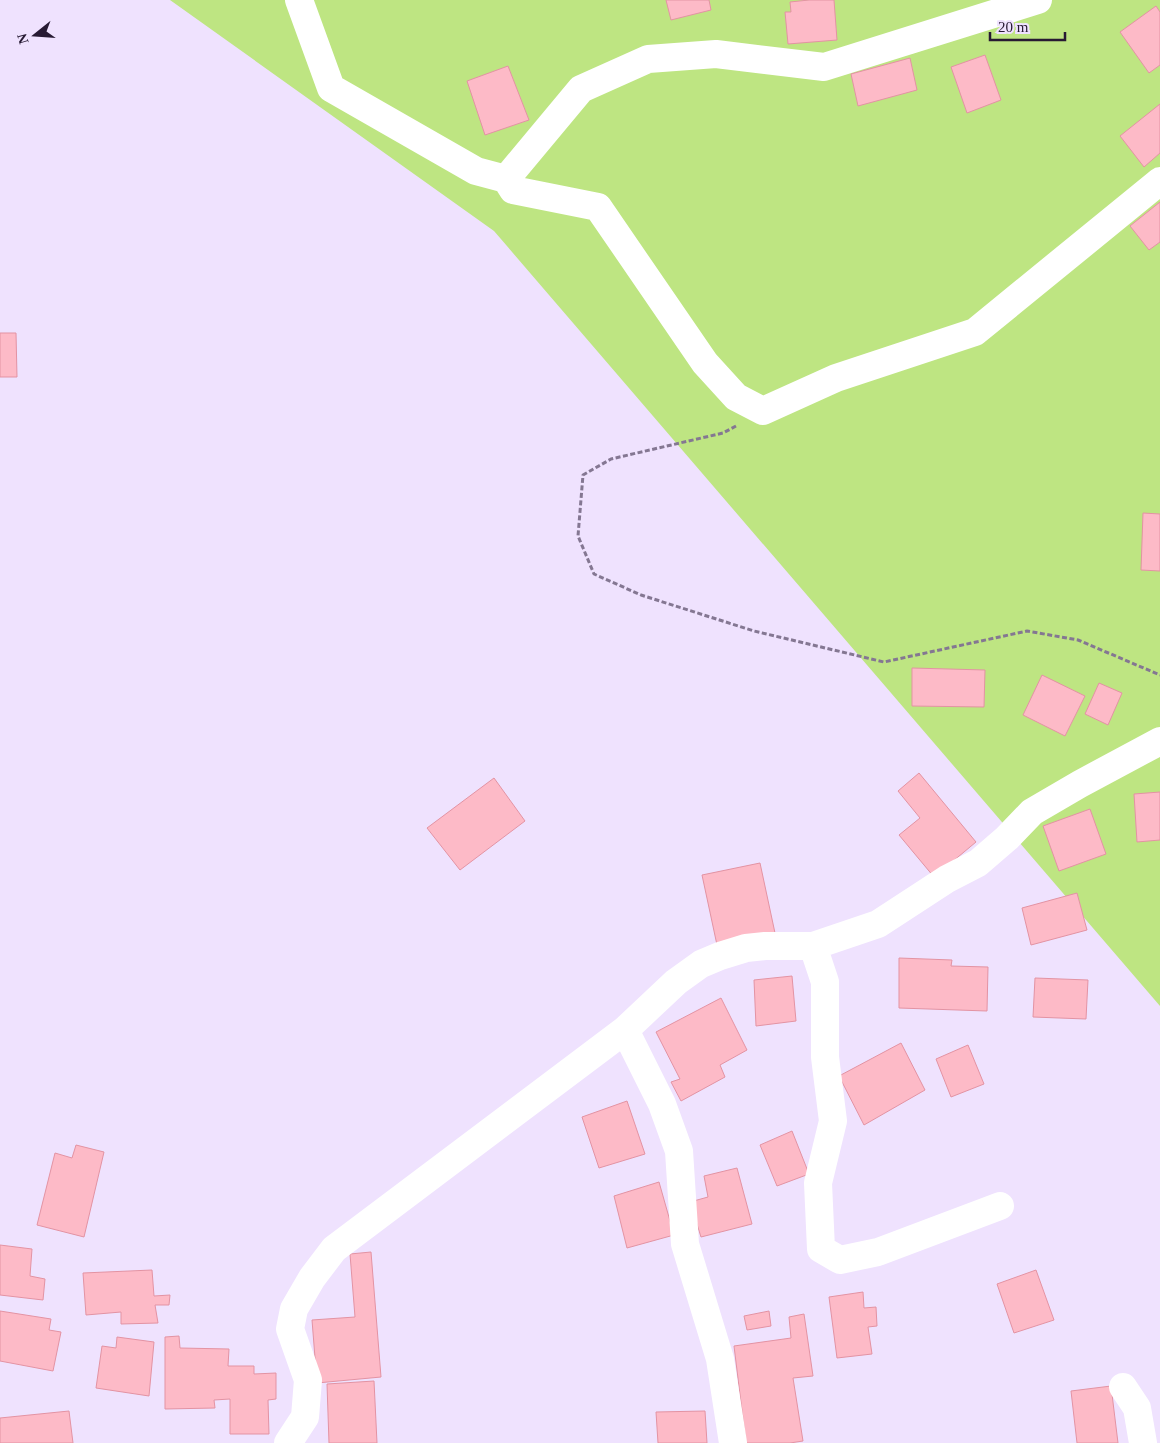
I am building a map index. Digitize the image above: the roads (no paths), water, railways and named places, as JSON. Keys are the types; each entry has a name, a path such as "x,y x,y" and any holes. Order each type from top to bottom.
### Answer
{"street":[{"path":"299,0 331,88 476,171 506,179 513,190 598,207 705,363 736,397 763,411 836,378 975,332 1160,181"},
{"path":"506,179 582,88 648,59 716,54 824,68 1038,0"},
{"path":"288,1443 305,1417 308,1380 290,1329 294,1310 312,1278 334,1249 625,1030 676,982 701,964 746,948 813,946 878,924 947,879 978,863 1007,838 1032,812 1080,784 1160,742"},
{"path":"813,946 825,982 825,1057 833,1120 818,1183 820,1249 840,1260 878,1252 1000,1206"},
{"path":"625,1030 662,1104 679,1151 685,1244 720,1359 733,1443"},
{"path":"1123,1387 1137,1408 1144,1443"}]}
